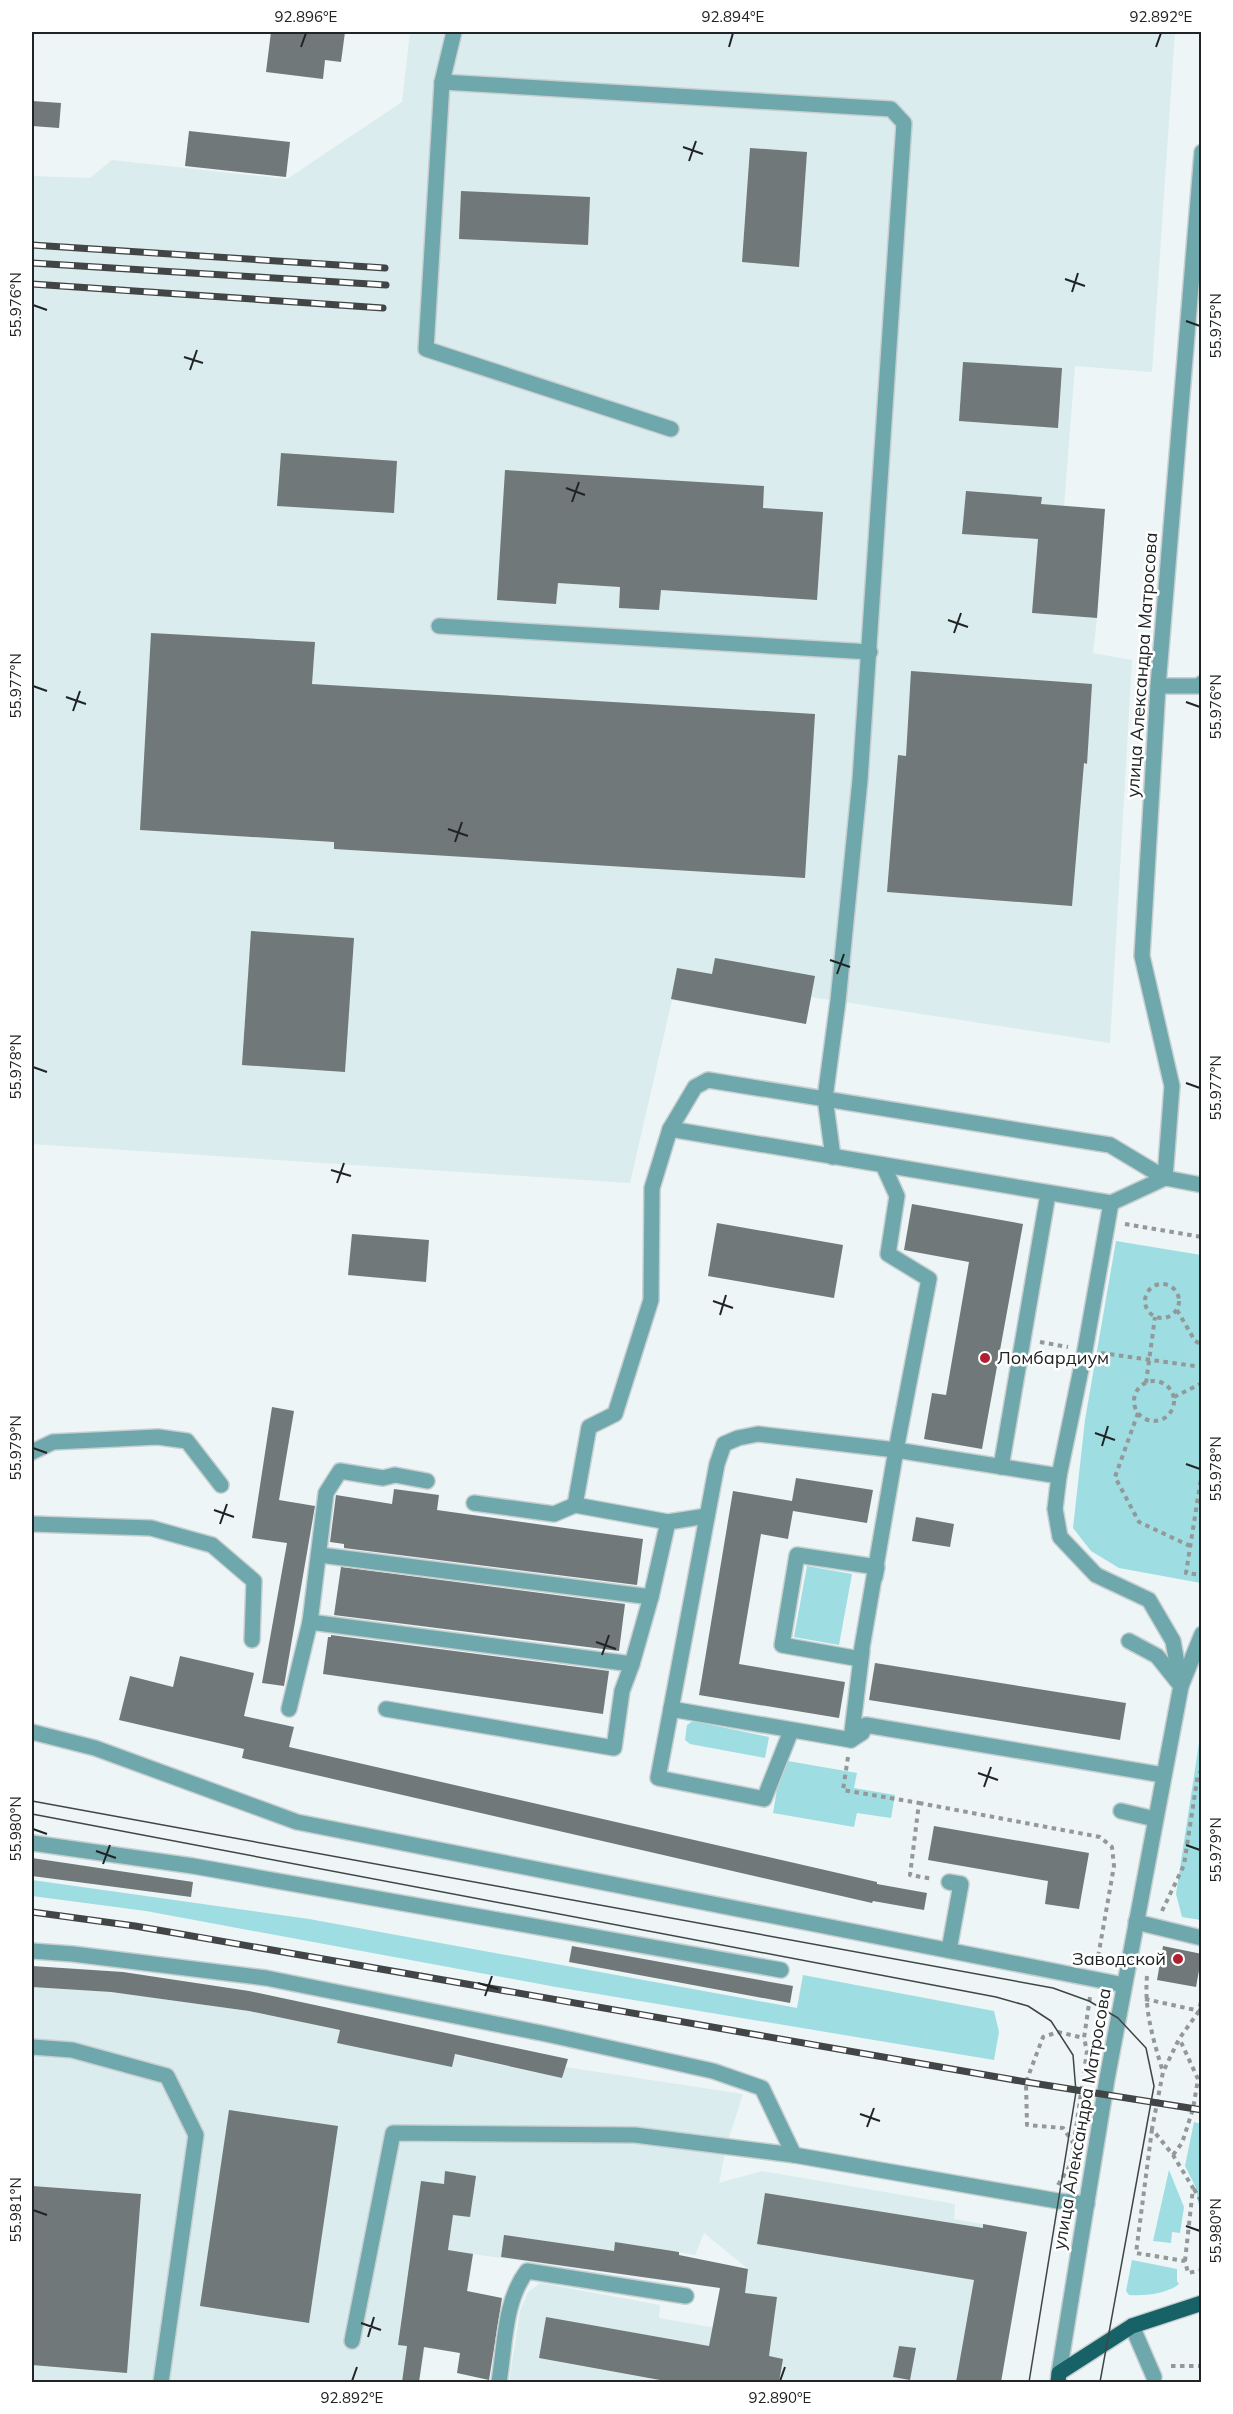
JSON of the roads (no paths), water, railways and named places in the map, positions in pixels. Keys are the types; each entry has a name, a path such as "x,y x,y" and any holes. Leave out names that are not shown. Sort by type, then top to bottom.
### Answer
{"main road":[{"path":"1059,2378 1132,2326 1202,2303"}],"street":[{"path":"454,32 442,82 426,349 671,429"},
{"path":"442,82 891,109 904,123 870,652 839,989 825,1098 833,1157"},
{"name":"улица Александра Матросова","path":"1166,1178 1172,1086 1142,957 1158,686 1202,152"},
{"path":"440,626 870,652"},
{"path":"1158,686 1199,687 1202,683"},
{"path":"575,1505 589,1427 615,1414 651,1300 652,1188 670,1129 695,1087 708,1080 1110,1145 1166,1178 1202,1185"},
{"path":"670,1129 1111,1203 1166,1178"},
{"path":"851,1740 860,1659 896,1450 929,1279 888,1254 897,1196 883,1165"},
{"path":"1001,1467 1048,1194"},
{"name":"улица Александра Матросова","path":"1111,1203 1085,1350 1059,1476 1055,1509 1059,1537 1096,1575 1149,1600 1173,1641 1181,1686"},
{"path":"791,1731 764,1799 658,1778 717,1464 724,1444 738,1438 758,1434 896,1450 1059,1476"},
{"path":"32,1452 53,1442 158,1437 188,1441 221,1485"},
{"path":"289,1709 310,1622 326,1493 340,1471 383,1478 395,1475 427,1481"},
{"path":"474,1503 554,1514 575,1505 668,1522 707,1516"},
{"path":"386,1709 614,1748 622,1691 651,1597 668,1522"},
{"path":"32,1524 151,1528 212,1545 254,1581 252,1640"},
{"path":"320,1555 651,1597"},
{"path":"860,1659 782,1645 797,1555 877,1567"},
{"path":"310,1622 632,1664"},
{"name":"улица Александра Матросова","path":"1059,2378 1124,1985 1163,1775 1181,1686 1202,1634"},
{"path":"1129,1641 1157,1656 1181,1686"},
{"path":"671,1709 851,1740 862,1733 866,1725 923,1738 1163,1775"},
{"path":"32,1732 95,1748 297,1822 1124,1985"},
{"path":"1121,1810 1155,1819"},
{"path":"32,1843 193,1866 781,1970"},
{"path":"949,1882 961,1884 949,1950"},
{"path":"1136,1922 1202,1938"},
{"path":"32,1951 266,1978 546,2034 712,2071 762,2088 794,2154"},
{"path":"32,2047 72,2050 167,2076 196,2135 160,2382"},
{"path":"352,2342 393,2133 634,2135 794,2154 1087,2204"},
{"path":"499,2382 511,2306 518,2283 527,2271 686,2296"},
{"path":"1132,2326 1154,2377"}],"tram line":[{"path":"32,1801 1053,1988 1089,2001 1118,2018 1146,2048 1154,2086 1100,2382"},
{"path":"32,1814 996,1997 1028,2006 1051,2021 1073,2055 1076,2092 1029,2382"}],"railway":[{"path":"32,245 385,268"},
{"path":"32,263 386,285"},
{"path":"32,284 383,308"},
{"path":"32,1912 135,1926 1026,2082 1202,2110"}],"place":[{"name":"Ломбардиум","path":"985,1358"},
{"name":"Заводской","path":"1178,1959"}]}
